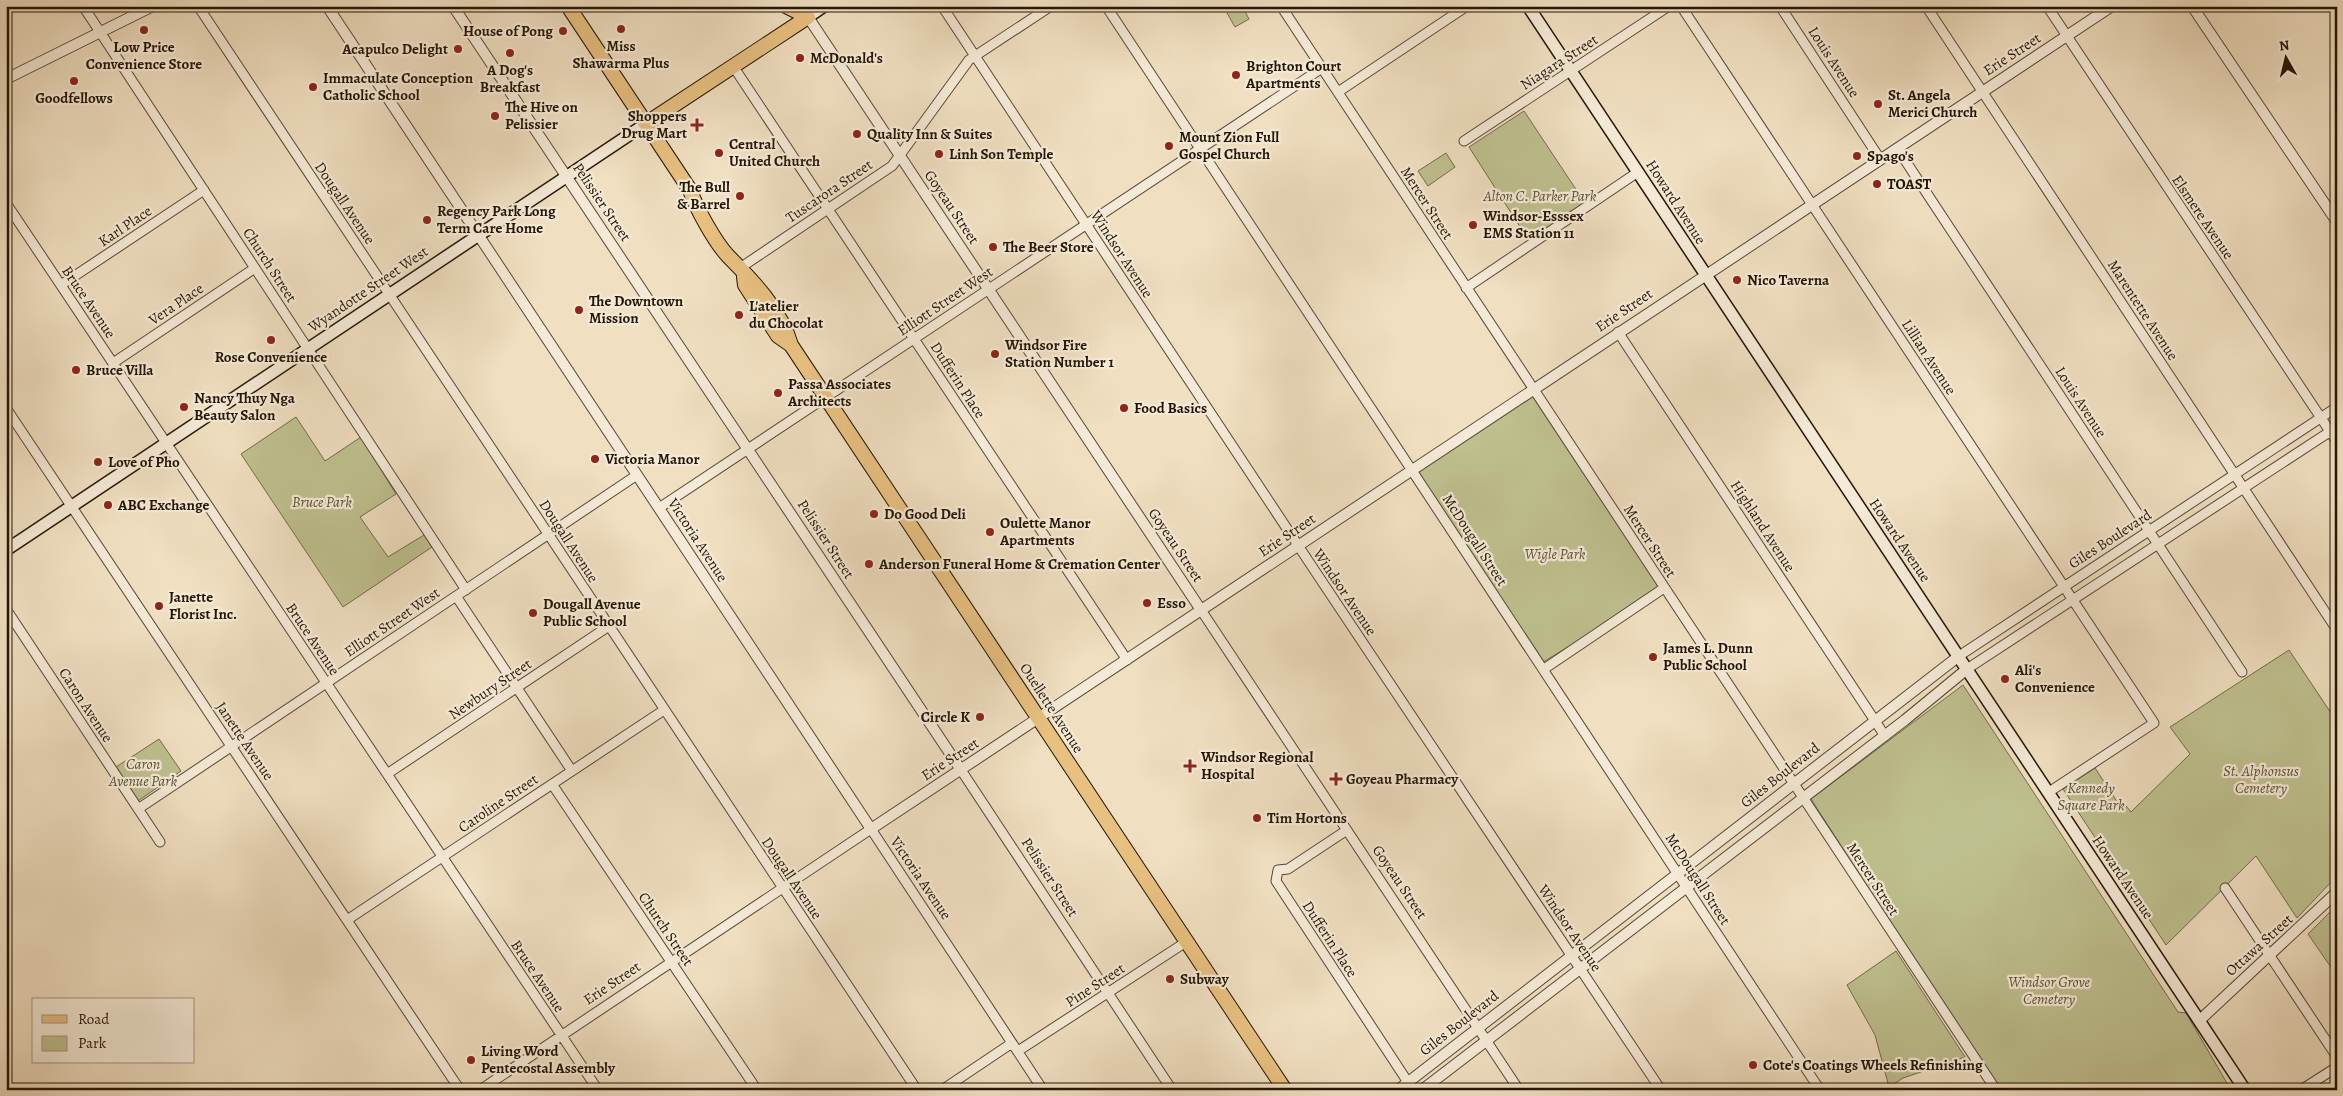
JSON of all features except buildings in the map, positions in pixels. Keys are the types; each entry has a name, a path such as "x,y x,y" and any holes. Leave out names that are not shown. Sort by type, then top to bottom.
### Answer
{"main road":[{"name":"Ouellette Avenue","path":"568,6 690,190 703,201 734,251 740,268 753,280 786,330 791,345 1285,1090"},
{"path":"786,6 806,12"},
{"name":"Wyandotte Street West","path":"6,550 733,66 806,12 824,6"},
{"name":"Howard Avenue","path":"1528,6 2246,1090"}],"street":[{"name":"Church Street","path":"83,6 466,590"},
{"path":"6,79 153,6"},
{"name":"Dougall Avenue","path":"198,6 781,888 917,1090"},
{"name":"Victoria Avenue","path":"327,6 1043,1090"},
{"name":"Pelissier Street","path":"453,6 748,448 1172,1090"},
{"name":"Windsor Avenue","path":"942,6 1661,1090"},
{"name":"Tuscarora Street","path":"740,268 892,166 969,60 1051,6"},
{"name":"McDougall Street","path":"1106,6 1820,1090"},
{"name":"Mercer Street","path":"1281,6 1996,1090"},
{"path":"1338,92 1467,6"},
{"name":"Niagara Street","path":"1464,141 1669,6"},
{"name":"Lillian Avenue","path":"1681,6 2154,723 2048,792"},
{"name":"Louis Avenue","path":"1780,6 1880,159"},
{"name":"Marentette Avenue","path":"1926,6 2337,630"},
{"name":"Elsmere Avenue","path":"2047,6 2321,418 2333,429 2337,442"},
{"name":"Erie Street","path":"480,1090 1618,332 2112,6"},
{"path":"2192,7 2337,222"},
{"name":"Goyeau Street","path":"806,12 899,156 1519,1090"},
{"name":"Dufferin Place","path":"733,66 1126,660"},
{"name":"Elliott Street West","path":"659,508 1322,68"},
{"name":"Louis Avenue","path":"1897,148 2242,672"},
{"path":"1466,288 1638,172"},
{"name":"Karl Place","path":"61,285 204,190"},
{"name":"Bruce Avenue","path":"6,203 598,1090"},
{"name":"Vera Place","path":"113,362 255,268"},
{"name":"Highland Avenue","path":"1618,332 1885,736"},
{"name":"Giles Boulevard","path":"1398,1090 1411,1086 1478,1028 1959,656 2337,407"},
{"name":"Janette Avenue","path":"6,408 460,1090"},
{"name":"Giles Boulevard","path":"1422,1090 1885,736 1967,669 2333,429"},
{"path":"2277,447 2285,461"},
{"name":"Elliott Street West","path":"138,809 637,475"},
{"path":"2193,502 2200,516"},
{"path":"1544,669 1664,588"},
{"path":"456,596 572,771"},
{"name":"Caron Avenue","path":"6,609 160,842"},
{"name":"Newbury Street","path":"387,774 609,626"},
{"name":"Caroline Street","path":"347,920 664,710"},
{"name":"Church Street","path":"552,784 757,1090"},
{"name":"Dufferin Place","path":"1347,830 1288,869 1278,870 1276,881 1411,1086"},
{"path":"2226,888 2337,1057"},
{"name":"Ottawa Street","path":"2200,1020 2337,892"},
{"name":"Pine Street","path":"1018,1052 1186,942"},
{"path":"942,1090 1012,1043"},
{"path":"2301,1090 2337,1067"}],"green space":[{"path":"1238,6 1242,6 1249,19 1235,27 1227,13"},
{"name":"Alton C. Parker Park","path":"1524,111 1587,206 1531,244 1469,147"},
{"path":"1446,153 1455,167 1428,186 1418,171"},
{"name":"Wigle Park","path":"1533,389 1664,588 1540,664 1412,469"},
{"name":"Bruce Park","path":"296,417 325,461 361,437 396,494 360,517 388,557 424,535 432,547 343,607 241,454"},
{"name":"St. Alphonsus Cemetery","path":"2289,650 2337,722 2337,876 2297,918 2256,856 2166,945 2063,789 2095,768 2118,803 2122,801 2131,812 2190,754 2170,727"},
{"name":"Windsor Grove Cemetery","path":"1963,685 2178,1012 2186,1013 2231,1090 1998,1090 1811,799"},
{"name":"Caron Avenue Park","path":"159,739 181,771 138,801 116,767"},
{"path":"2337,905 2337,976 2308,934"},
{"path":"1896,951 1965,1057 1903,1078 1889,1087 1875,1035 1847,985"}],"place":[{"name":"Miss Shawarma Plus","path":"621,29"},
{"name":"Low Price Convenience Store","path":"144,30"},
{"name":"House of Pong","path":"563,31"},
{"name":"Acapulco Delight","path":"458,49"},
{"name":"A Dog's Breakfast","path":"510,53"},
{"name":"McDonald's","path":"800,58"},
{"name":"Brighton Court Apartments","path":"1236,75"},
{"name":"Goodfellows","path":"74,81"},
{"name":"Immaculate Conception Catholic School","path":"313,87"},
{"name":"St. Angela Merici Church","path":"1878,104"},
{"name":"The Hive on Pelissier","path":"495,116"},
{"name":"Shoppers Drug Mart","path":"697,125"},
{"name":"Quality Inn & Suites","path":"857,134"},
{"name":"Mount Zion Full Gospel Church","path":"1169,146"},
{"name":"Central United Church","path":"719,153"},
{"name":"Linh Son Temple","path":"939,154"},
{"name":"Spago's","path":"1857,156"},
{"name":"TOAST","path":"1877,184"},
{"name":"The Bull & Barrel","path":"740,196"},
{"name":"Regency Park Long Term Care Home","path":"427,220"},
{"name":"Windsor-Esssex EMS Station 11","path":"1473,225"},
{"name":"The Beer Store","path":"993,247"},
{"name":"Nico Taverna","path":"1737,280"},
{"name":"The Downtown Mission","path":"579,310"},
{"name":"L'atelier du Chocolat","path":"739,315"},
{"name":"Rose Convenience","path":"271,340"},
{"name":"Windsor Fire Station Number 1","path":"995,354"},
{"name":"Bruce Villa","path":"76,370"},
{"name":"Passa Associates Architects","path":"778,393"},
{"name":"Nancy Thuy Nga Beauty Salon","path":"184,407"},
{"name":"Food Basics","path":"1124,408"},
{"name":"Victoria Manor","path":"595,459"},
{"name":"Love of Pho","path":"98,462"},
{"name":"ABC Exchange","path":"108,505"},
{"name":"Do Good Deli","path":"874,514"},
{"name":"Oulette Manor Apartments","path":"990,532"},
{"name":"Anderson Funeral Home & Cremation Center","path":"869,564"},
{"name":"Esso","path":"1147,603"},
{"name":"Janette Florist Inc.","path":"159,606"},
{"name":"Dougall Avenue Public School","path":"533,613"},
{"name":"James L. Dunn Public School","path":"1653,657"},
{"name":"Ali's Convenience","path":"2005,679"},
{"name":"Circle K","path":"980,717"},
{"name":"Windsor Regional Hospital","path":"1190,766"},
{"name":"Goyeau Pharmacy","path":"1336,779"},
{"name":"Tim Hortons","path":"1257,818"},
{"name":"Subway","path":"1170,979"},
{"name":"Living Word Pentecostal Assembly","path":"471,1060"},
{"name":"Cote's Coatings Wheels Refinishing","path":"1753,1065"}],"park label":[{"name":"Kennedy Square Park","path":"2091,796"}]}
